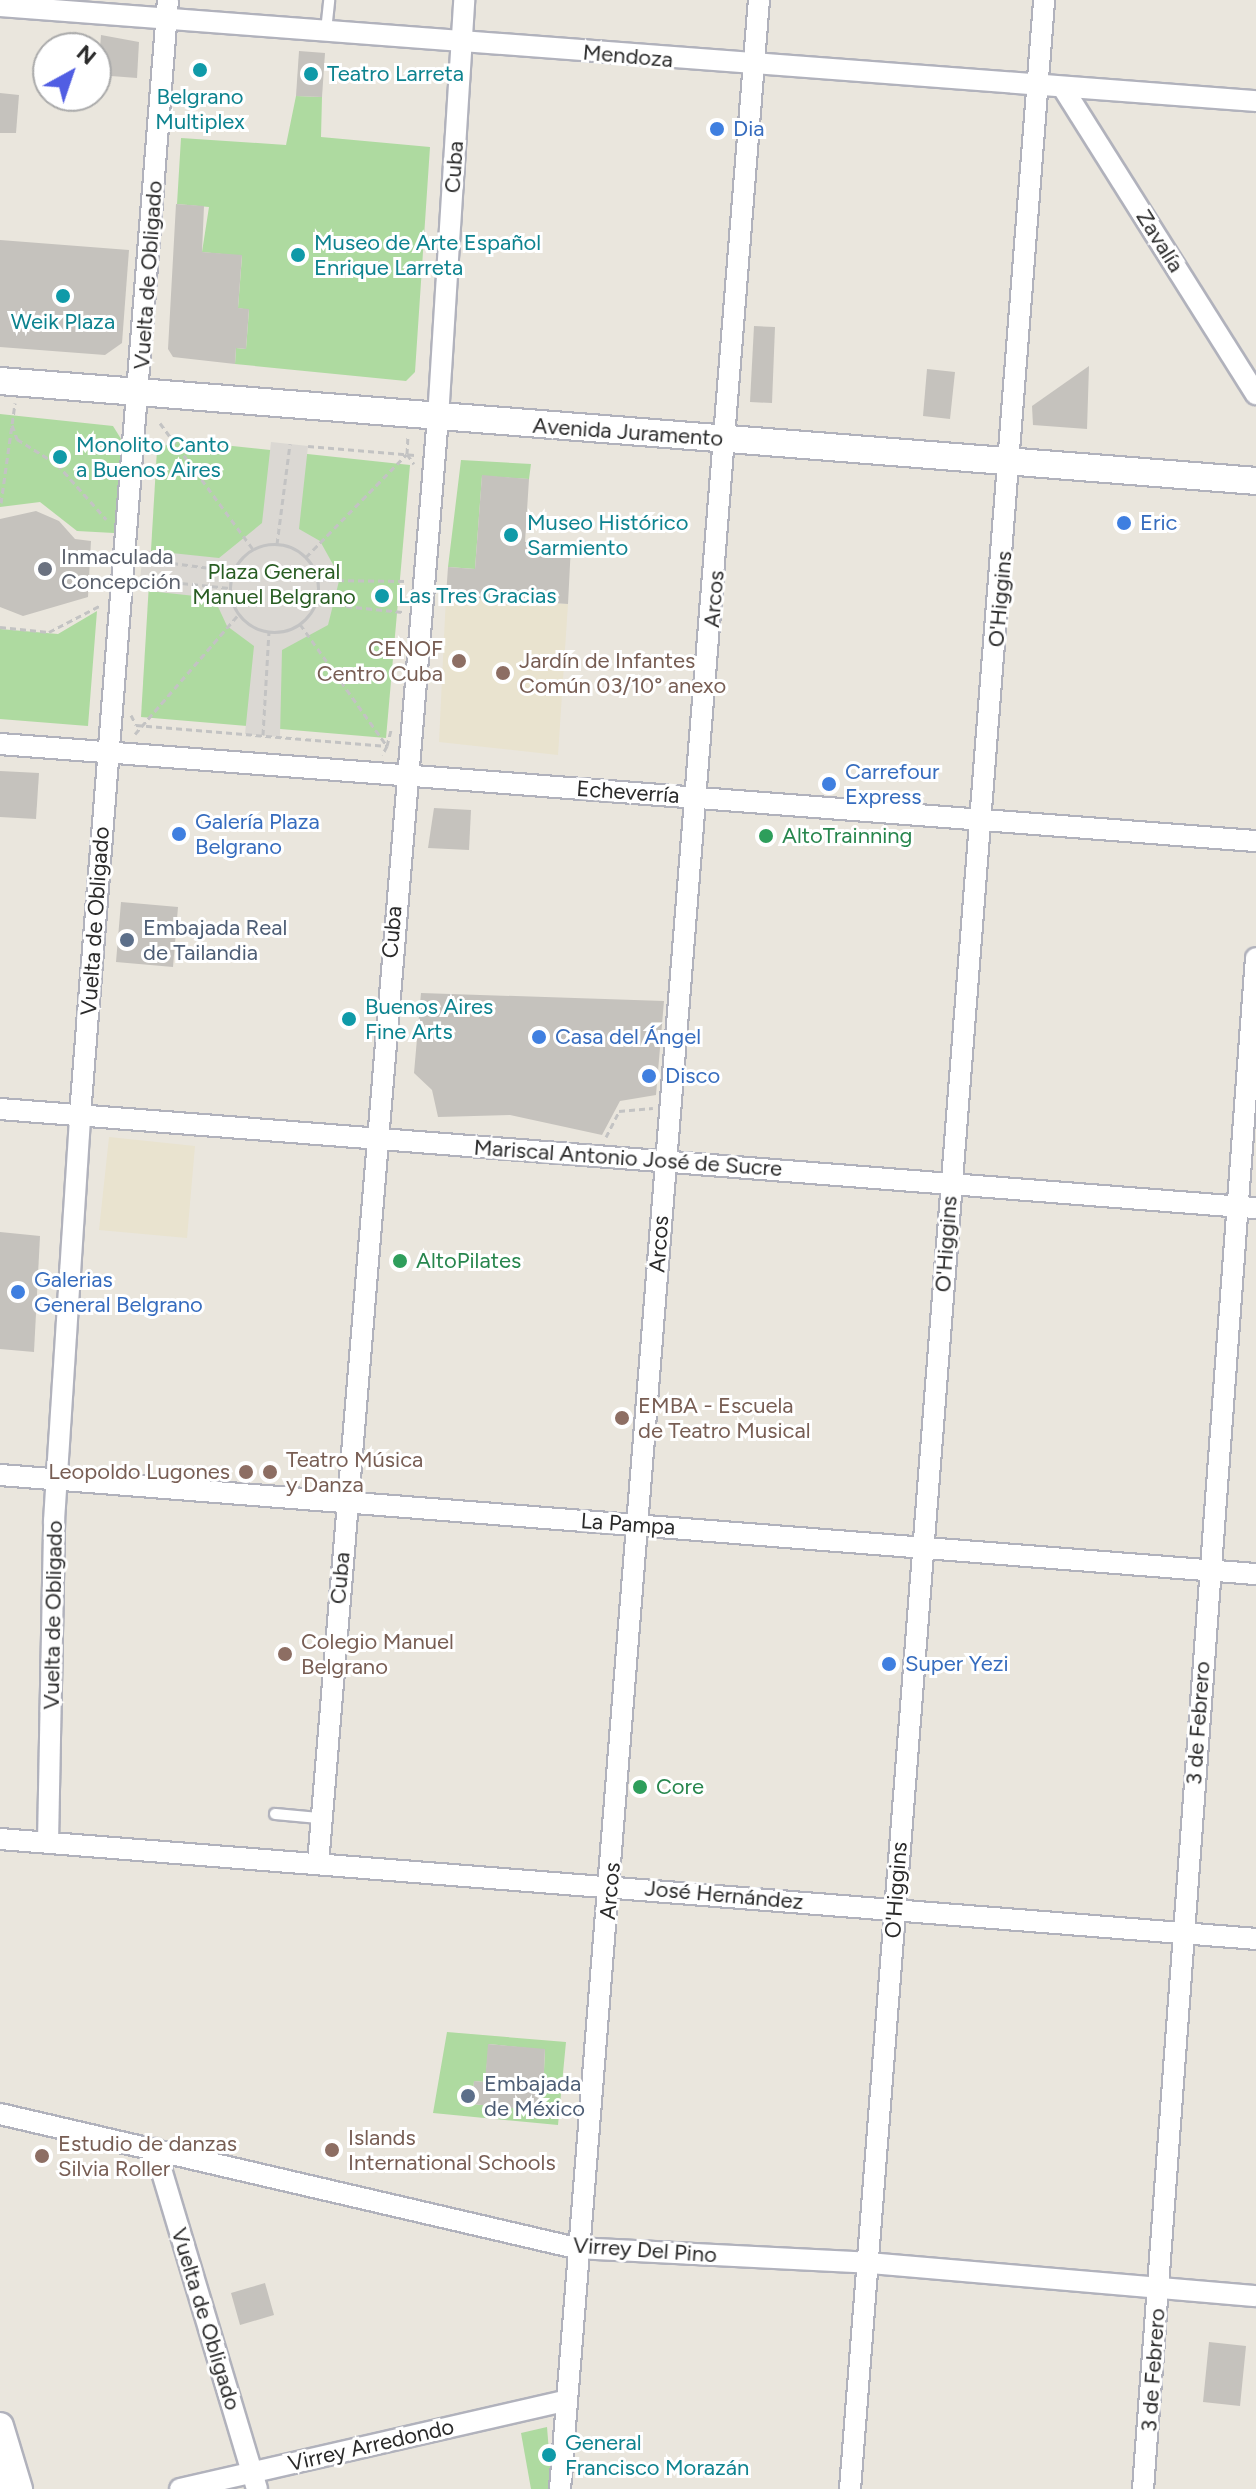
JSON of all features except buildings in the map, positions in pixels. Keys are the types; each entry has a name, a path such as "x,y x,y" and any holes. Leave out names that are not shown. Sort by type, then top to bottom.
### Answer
{"main road":[{"name":"Avenida Juramento","path":"9,382 1256,481"},
{"path":"0,2426 19,2489"}],"street":[{"name":"Cuba","path":"318,1864 319,1818 404,775 438,418 464,0"},
{"name":"Arcos","path":"560,2489 563,2401 611,1886 669,1109 729,440 759,0"},
{"name":"O'Higgins","path":"850,2489 951,1181 1011,462 1044,0"},
{"name":"Mendoza","path":"0,6 168,8 326,31 755,66 1256,101"},
{"name":"Vuelta de Obligado","path":"48,1843 56,1479 107,753 140,394 168,8"},
{"name":"Zavalía","path":"1063,88 1256,394"},
{"name":"Echeverría","path":"0,744 1256,841"},
{"name":"3 de Febrero","path":"1143,2489 1185,1933 1208,1570 1246,1207 1256,958"},
{"name":"Mariscal Antonio José de Sucre","path":"0,1109 665,1162 951,1181 1246,1207"},
{"name":"La Pampa","path":"0,1475 1256,1574"},
{"name":"José Hernández","path":"0,1839 1256,1939"},
{"name":"Virrey Del Pino","path":"0,2114 576,2248 869,2263 1256,2296"},
{"name":"Vuelta de Obligado","path":"155,2149 254,2480"},
{"name":"Virrey Arredondo","path":"180,2489 254,2480 563,2401"}],"lane":[{"path":"326,31 329,0"},
{"path":"275,1814 319,1818"},
{"path":"0,2473 5,2489"}],"path":[{"path":"1,503 12,425 9,382"},
{"path":"409,415 407,454 415,480"},
{"path":"160,423 253,549"},
{"path":"12,425 17,439 57,464 109,521"},
{"path":"277,544 290,444"},
{"path":"308,446 407,454"},
{"path":"306,557 407,454"},
{"path":"277,544 306,557 318,580 316,603 300,624 269,632 239,614 230,588 234,571 253,549 277,544"},
{"path":"142,559 234,571"},
{"path":"402,628 408,567"},
{"path":"140,579 230,588"},
{"path":"318,580 407,581"},
{"path":"316,603 403,612"},
{"path":"0,627 49,632 102,604"},
{"path":"136,725 239,614"},
{"path":"300,624 387,746"},
{"path":"263,735 269,632"},
{"path":"132,698 136,725 132,754"},
{"path":"381,755 387,746 392,723"},
{"path":"136,725 387,746"},
{"path":"614,1107 619,1111 669,1109"},
{"path":"605,1157 607,1130 619,1111"}],"shaded area":[{"path":"271,442 308,446 299,529 320,541 340,577 328,625 282,650 280,737 245,734 254,646 227,626 214,598 139,590 143,550 219,558 262,523"},
{"name":"Jardín de Infantes Común 03/10° anexo","path":"446,596 568,604 558,755 439,742"},
{"path":"109,1137 195,1146 187,1238 99,1230"}],"green space":[{"path":"296,96 322,97 321,137 430,147 415,372 406,381 235,364 236,348 246,349 249,310 238,308 242,256 202,252 209,207 177,204 181,138 286,145"},
{"path":"0,414 113,426 123,442 114,533 77,531 40,502 0,507"},
{"name":"Plaza General Manuel Belgrano","path":"176,440 410,465 386,738 141,717 157,450"},
{"path":"461,460 531,464 529,479 482,476 475,569 448,567"},
{"path":"97,611 88,726 0,719 0,629 58,634"},
{"path":"447,2032 566,2042 558,2125 433,2113","holes":["489,2044 545,2050 542,2111 472,2104 474,2081 485,2082"]},
{"path":"547,2427 552,2489 531,2489 521,2433"}],"place":[{"name":"Belgrano Multiplex","path":"200,70"},
{"name":"Teatro Larreta","path":"311,74"},
{"name":"Dia","path":"717,129"},
{"name":"Museo de Arte Español Enrique Larreta","path":"298,255"},
{"name":"Weik Plaza","path":"63,296"},
{"name":"Monolito Canto a Buenos Aires","path":"60,457"},
{"name":"Eric","path":"1124,523"},
{"name":"Museo Histórico Sarmiento","path":"511,535"},
{"name":"Inmaculada Concepción","path":"45,569"},
{"name":"Las Tres Gracias","path":"382,596"},
{"name":"CENOF Centro Cuba","path":"459,661"},
{"name":"Jardín de Infantes Común 03/10° anexo","path":"503,673"},
{"name":"Carrefour Express","path":"829,784"},
{"name":"Galería Plaza Belgrano","path":"179,834"},
{"name":"AltoTrainning","path":"766,836"},
{"name":"Embajada Real de Tailandia","path":"127,940"},
{"name":"Buenos Aires Fine Arts","path":"349,1019"},
{"name":"Casa del Ángel","path":"539,1037"},
{"name":"Disco","path":"649,1076"},
{"name":"AltoPilates","path":"400,1261"},
{"name":"Galerias General Belgrano","path":"18,1292"},
{"name":"EMBA - Escuela de Teatro Musical","path":"622,1418"},
{"name":"Leopoldo Lugones","path":"246,1472"},
{"name":"Teatro Música y Danza","path":"270,1472"},
{"name":"Colegio Manuel Belgrano","path":"285,1654"},
{"name":"Super Yezi","path":"889,1664"},
{"name":"Core","path":"640,1787"},
{"name":"Embajada de México","path":"468,2096"},
{"name":"Islands International Schools","path":"332,2150"},
{"name":"Estudio de danzas Silvia Roller","path":"42,2156"},
{"name":"General Francisco Morazán","path":"549,2455"}]}
